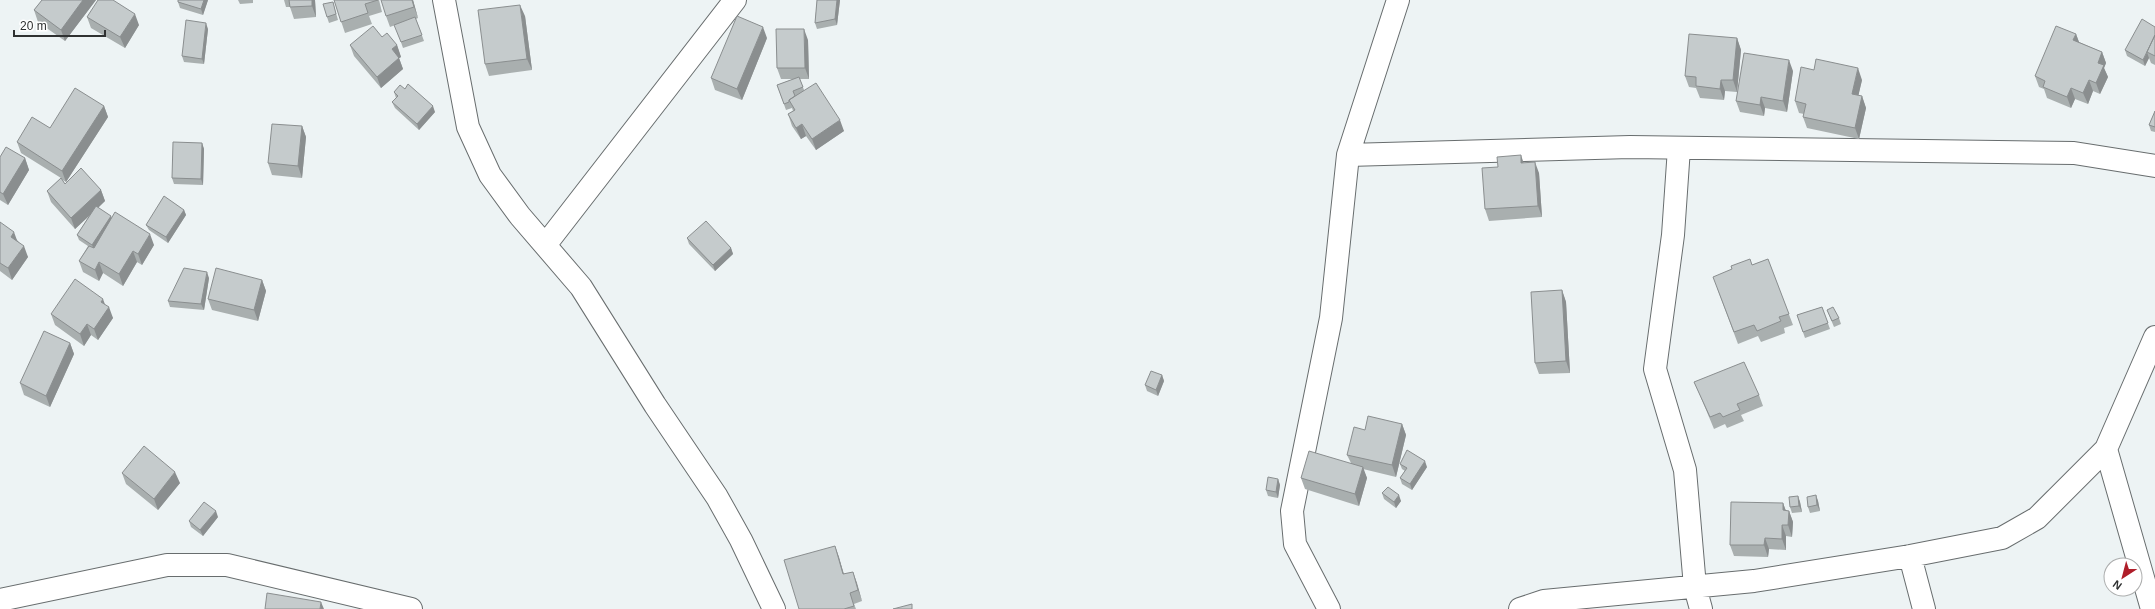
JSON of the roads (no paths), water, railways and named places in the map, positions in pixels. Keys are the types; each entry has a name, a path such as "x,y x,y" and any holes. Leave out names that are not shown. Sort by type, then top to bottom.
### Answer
{"street":[{"path":"444,0 468,127 490,175 520,216 546,244 581,287 655,405 717,497 741,540 774,609"},
{"path":"546,244 735,0"},
{"path":"1329,609 1296,544 1292,511 1331,318 1348,155 1398,0"},
{"path":"1348,155 1679,148 2074,153 2155,166"},
{"path":"1679,148 1673,235 1655,369 1686,470 1695,587 1701,609"},
{"path":"1520,609 1544,601 1754,581 1910,556 2002,538 2037,518 2106,449 2155,337"},
{"path":"2106,449 2152,609"},
{"path":"1910,556 1924,609"},
{"path":"0,600 167,565 227,565 411,609"}]}
